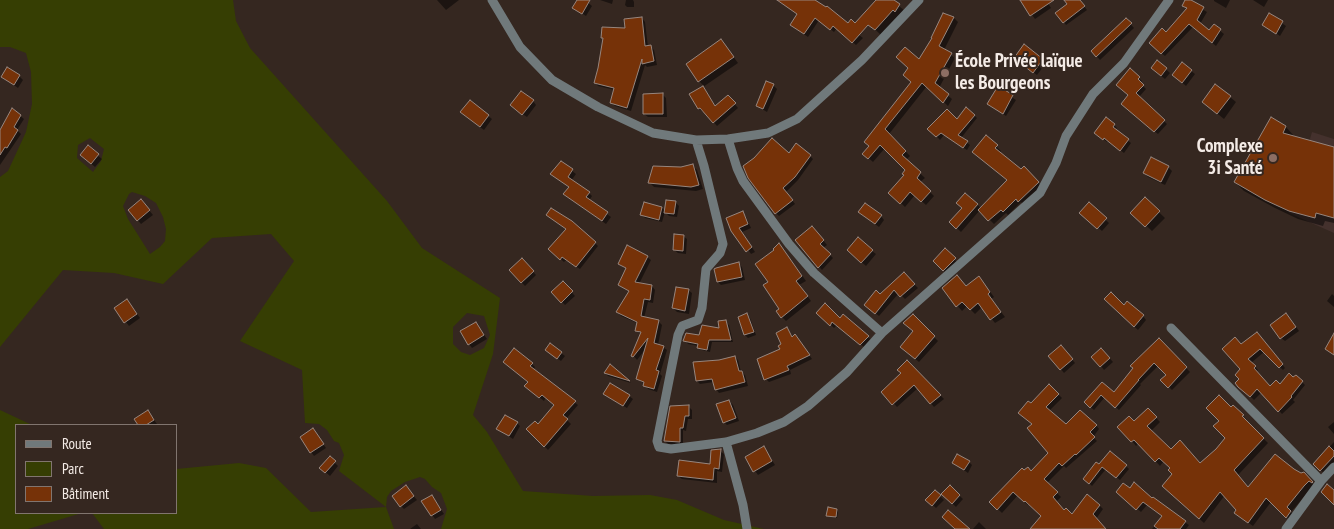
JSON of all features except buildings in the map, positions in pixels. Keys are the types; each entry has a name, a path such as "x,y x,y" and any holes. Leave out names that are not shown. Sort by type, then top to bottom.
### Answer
{"street":[{"path":"492,0 520,47 552,80 622,119 653,133 696,140 728,139 768,133 797,119 862,60 919,0"},
{"path":"696,140 723,244 720,253 706,270 702,308 698,320 682,326 678,335 657,442 659,447 671,449 726,442 757,433 784,422 796,415 847,372 882,333 1040,193 1056,163 1066,136 1093,94 1124,63 1170,0"},
{"path":"728,139 743,182 789,244 814,273 882,333"},
{"path":"1171,328 1321,481"},
{"path":"726,442 743,505 747,529"},
{"path":"1286,529 1321,481 1334,468"}],"shaded area":[{"path":"1312,132 1334,139 1334,233 1289,213"}],"green space":[{"path":"0,0 233,0 236,21 250,48 387,201 422,248 500,298 493,354 473,415 487,432 523,491 593,496 650,495 677,500 724,520 764,529 441,529 447,509 441,493 420,477 405,482 391,491 387,497 386,507 339,471 344,455 339,443 334,441 327,430 319,424 305,423 302,370 240,341 294,261 271,234 212,238 163,284 114,273 63,270 0,347 0,177 8,171 26,132 32,104 31,72 26,53 10,47 0,47","holes":["90,138 104,149 101,161 93,172 77,158 78,145","132,192 145,196 156,203 163,217 166,229 165,241 150,254 128,219 123,206","467,313 484,316 490,335 484,348 470,355 461,352 453,344 453,327"]},
{"path":"0,410 30,424 15,424 15,514 79,514 28,529 0,529"},
{"path":"239,463 266,468 311,512 386,507 394,529 104,529 93,514 178,514 178,469"}],"place":[{"name":"École Privée laïque les Bourgeons","path":"945,73"},
{"name":"Complexe 3i Santé","path":"1273,158"}]}
